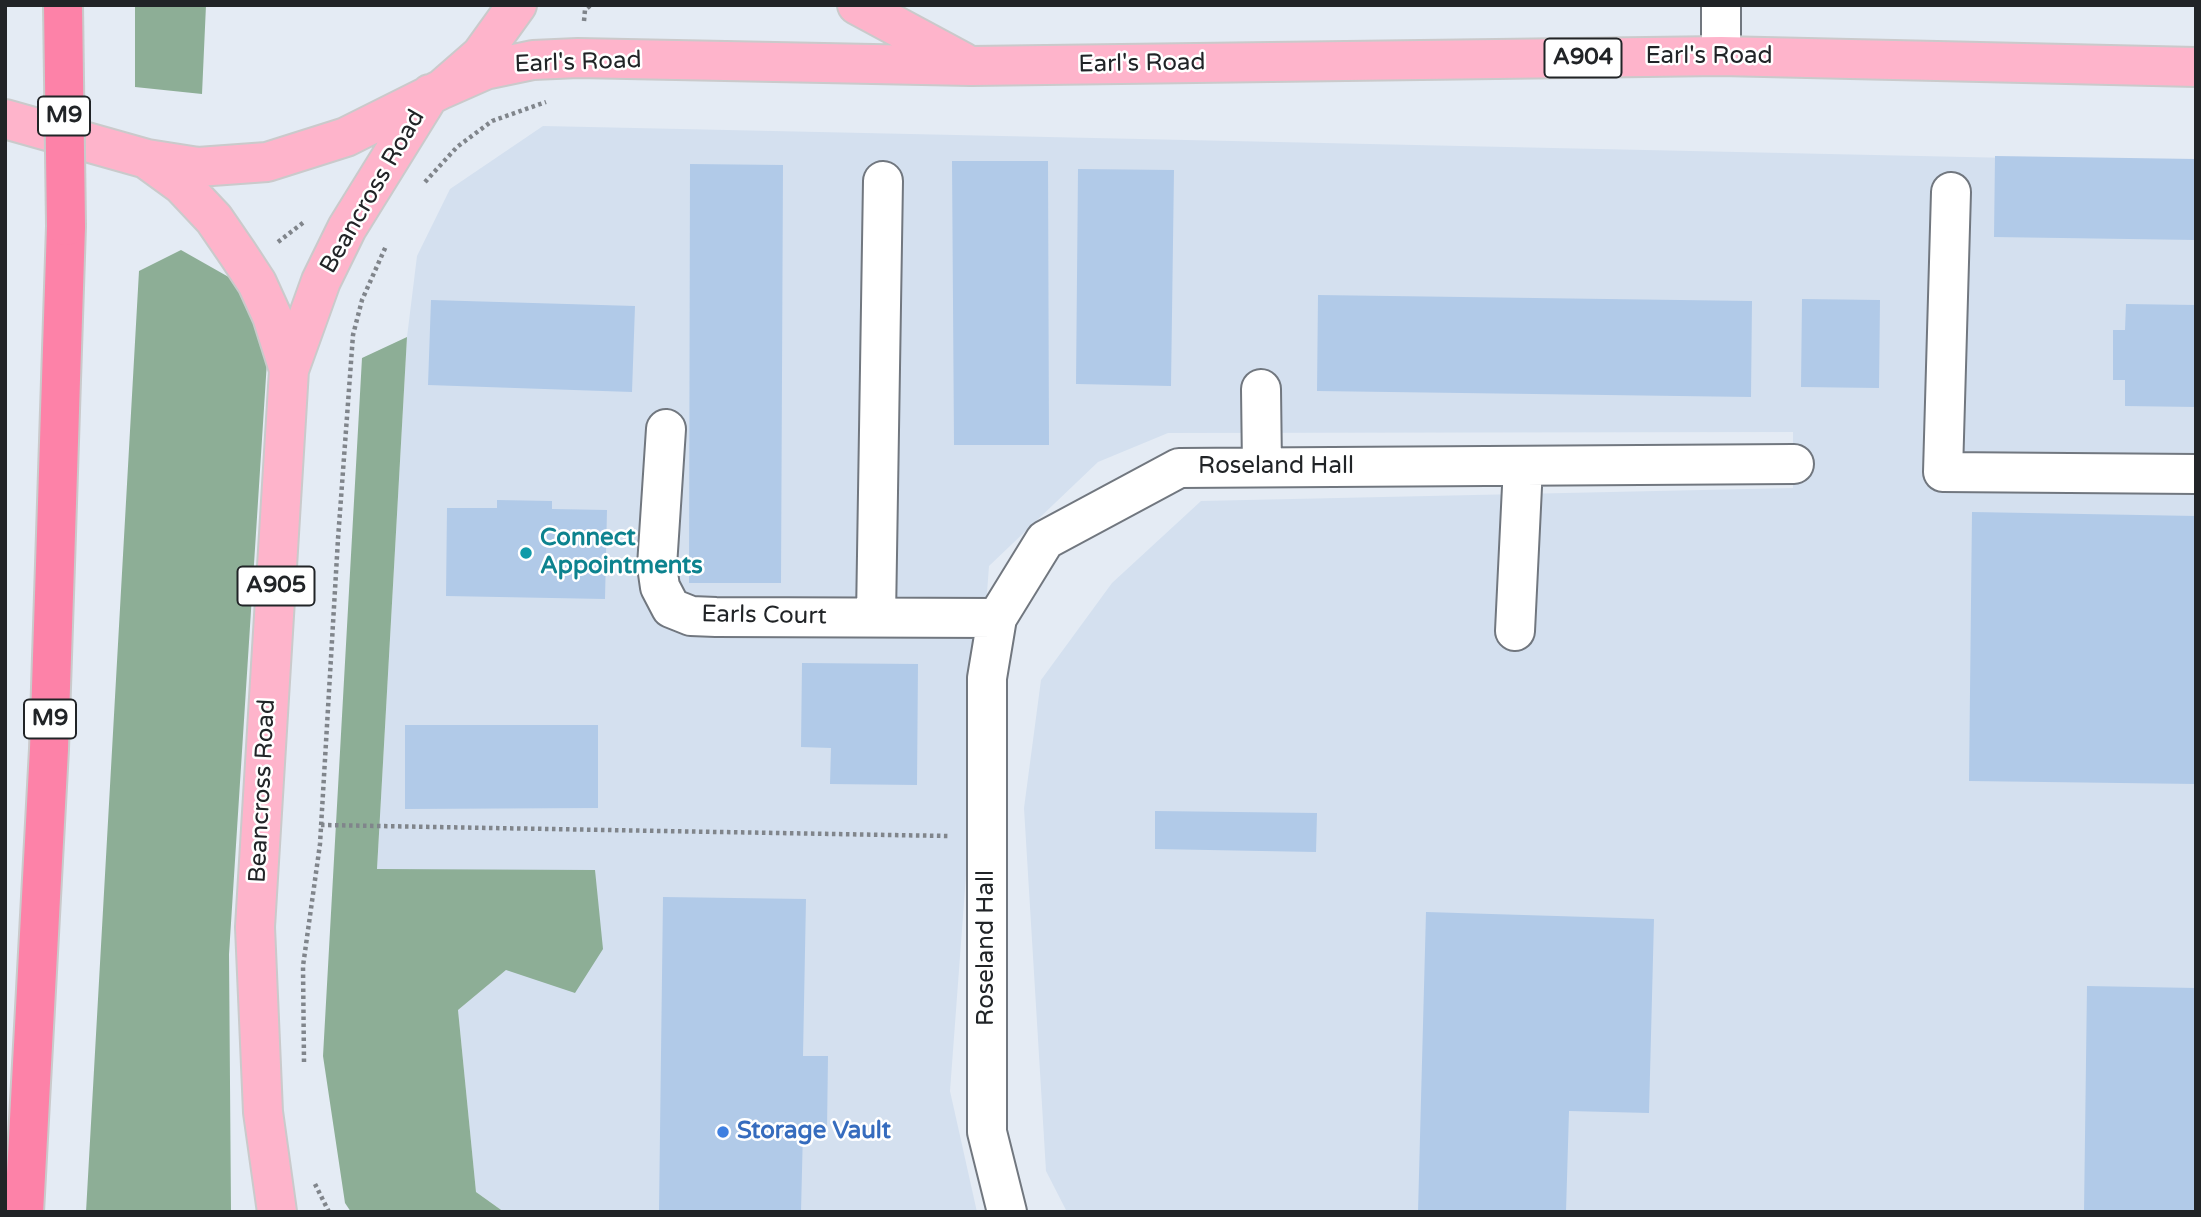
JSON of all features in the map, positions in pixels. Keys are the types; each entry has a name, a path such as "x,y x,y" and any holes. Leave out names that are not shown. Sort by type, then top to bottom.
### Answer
{"highway":[{"name":"M9","path":"24,1212 48,749 66,226 63,5"}],"main road":[{"path":"5,119 147,159 198,167 267,162 346,136 436,91 481,55 517,5"},
{"name":"Earl's Road","path":"857,5 971,66"},
{"name":"Earl's Road","path":"436,91 485,70 533,60 578,58 971,66 1721,56 2196,67"},
{"name":"Beancross Road","path":"276,1212 262,1112 255,927 289,370 321,281 346,228 436,91"},
{"name":"Beancross Road","path":"147,159 182,186 214,219 238,254 257,283 272,316 289,370"}],"street":[{"path":"1721,5 1721,56"},
{"path":"876,617 883,181"},
{"path":"1951,192 1943,472 2196,474"},
{"path":"1261,389 1262,467"},
{"name":"Earls Court","path":"666,429 657,566 660,587 671,608 691,616 716,617 997,618"},
{"name":"Roseland Hall","path":"1007,1212 987,1132 987,678 997,618 1045,540 1179,468 1794,464"},
{"path":"1515,631 1522,466"}],"path":[{"path":"423,185 457,147 492,121 569,94 578,58 585,10 592,5"},
{"path":"304,1072 303,966 321,825 353,335 362,300 389,238"},
{"path":"321,825 987,837"},
{"path":"313,1180 329,1212"}],"shaded area":[{"path":"543,126 2196,162 2196,1212 1067,1212 1046,1171 1024,808 1041,680 1112,583 1201,501 1793,488 1793,432 1168,433 1098,462 989,566 950,1091 977,1212 504,1212 476,1192 458,1010 506,970 377,869 407,337 417,256 450,189"}],"green space":[{"path":"135,5 206,5 202,94 135,87"},
{"path":"181,250 241,284 267,361 229,954 231,1212 86,1212 139,271"},
{"path":"407,337 377,869 595,870 603,949 575,993 506,970 458,1010 476,1192 504,1212 351,1212 345,1203 323,1056 362,358"}],"building":[{"path":"1995,156 2196,159 2196,240 1994,237"},
{"path":"952,161 1048,161 1049,445 954,445"},
{"path":"690,164 783,165 781,583 689,583"},
{"path":"1078,169 1174,170 1171,386 1076,384"},
{"path":"1318,295 1752,301 1751,397 1317,391"},
{"path":"1802,299 1880,300 1879,388 1801,387"},
{"path":"431,300 635,306 632,392 428,385"},
{"path":"2126,304 2196,305 2196,407 2125,406 2125,380 2113,380 2113,330 2125,330"},
{"name":"Connect Appointments","path":"497,500 552,501 552,509 607,510 605,599 446,596 447,508 497,508"},
{"path":"1972,512 2196,516 2196,784 1969,781"},
{"path":"802,663 918,664 917,785 830,784 831,748 801,747"},
{"path":"405,725 598,725 598,808 405,809"},
{"path":"1155,811 1317,813 1316,852 1155,849"},
{"path":"663,897 806,899 803,1056 828,1056 827,1131 803,1130 801,1212 659,1212"},
{"path":"1426,912 1654,919 1649,1113 1569,1111 1566,1212 1418,1212"},
{"path":"2087,986 2196,988 2196,1212 2084,1212"}],"place":[{"name":"Connect Appointments","path":"526,553"},
{"name":"Storage Vault","path":"723,1132"}]}
